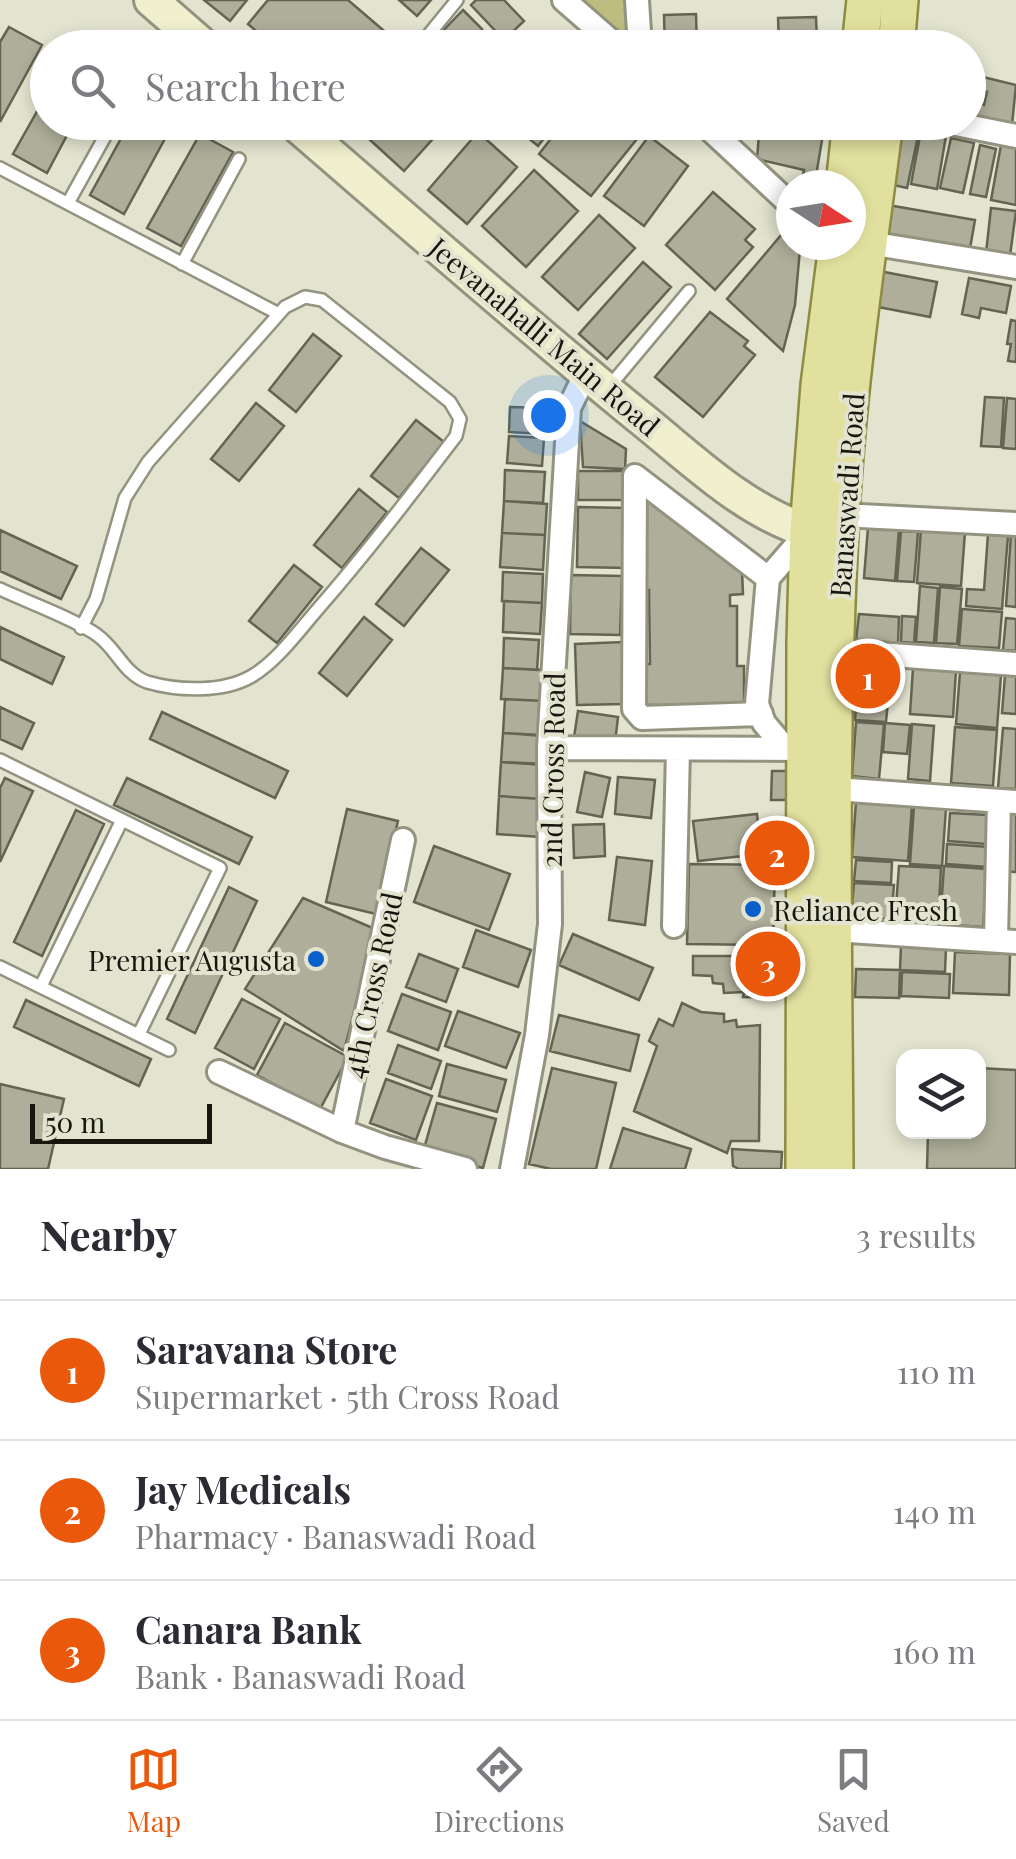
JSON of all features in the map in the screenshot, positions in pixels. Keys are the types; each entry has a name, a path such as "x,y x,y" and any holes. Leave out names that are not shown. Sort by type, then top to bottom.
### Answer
{"main road":[{"path":"862,30 864,0"},
{"path":"898,30 900,0"},
{"path":"846,170 849,140"},
{"name":"Banaswadi Road","path":"866,193 881,140"},
{"name":"Banaswadi Road","path":"804,1169 796,749 819,385 848,260"},
{"name":"Banaswadi Road","path":"835,1169 835,789 841,514 852,387 852,260"}],"street":[{"path":"151,0 185,30"},
{"path":"564,0 598,30"},
{"path":"637,0 639,30"},
{"path":"986,130 1016,136"},
{"name":"Jeevanahalli Main Road","path":"334,140 596,382 746,502 778,521 808,531"},
{"path":"721,140 776,191"},
{"path":"866,245 1016,267"},
{"name":"2nd Cross Road","path":"512,1169 537,1035 550,924 549,748 569,408 596,382"},
{"path":"761,714 642,718 634,709 634,476 768,578"},
{"path":"841,514 1016,524"},
{"path":"796,749 764,723 757,704 768,578 808,531"},
{"path":"838,651 1016,664"},
{"path":"549,748 796,749"},
{"path":"674,926 678,749"},
{"path":"834,930 1006,941 1007,802 835,789"},
{"name":"4th Cross Road","path":"342,1131 403,840"},
{"path":"219,1072 342,1131 386,1147 410,1162 465,1169"},
{"path":"375,1169 386,1147"}],"lane":[{"path":"433,30 458,0"},
{"path":"68,203 103,140"},
{"path":"182,264 239,158"},
{"path":"0,168 279,314"},
{"path":"596,382 689,291"},
{"path":"0,589 82,628 99,636 119,662 142,680 173,688 215,687 252,676 290,642 342,582 456,436 460,419 450,402 322,300 305,297 279,314 148,462 114,530 96,600 82,628"},
{"path":"0,760 220,868 139,1034"},
{"path":"41,986 122,820"},
{"path":"0,967 170,1050"}],"green space":[{"path":"583,0 626,0 628,30 619,30"}],"building":[{"path":"204,0 247,0 230,21"},
{"path":"268,0 348,0 383,30 255,30 248,24"},
{"path":"399,0 431,0 417,16"},
{"path":"476,0 504,0 524,21 515,30 495,30 471,5"},
{"path":"463,10 482,29 481,30 444,30"},
{"path":"696,14 696,30 664,30 664,15"},
{"path":"816,17 817,30 778,30 778,18"},
{"path":"9,27 30,38 30,67 0,122 0,42"},
{"path":"986,78 1016,85 1012,125 986,119"},
{"path":"30,124 30,140 64,140 47,173 13,154"},
{"path":"120,140 164,140 124,214 90,195"},
{"path":"197,140 211,140 233,152 181,246 147,228"},
{"path":"370,140 432,140 404,171"},
{"path":"471,140 487,140 517,167 467,224 428,190"},
{"path":"550,140 636,140 591,196 539,154"},
{"path":"646,140 654,140 688,166 644,226 604,196"},
{"path":"759,140 822,140 817,170 757,159"},
{"path":"898,140 917,140 907,188 889,184"},
{"path":"919,140 945,140 937,189 911,184"},
{"path":"951,140 974,143 963,193 940,188"},
{"path":"980,145 996,149 986,197 970,194"},
{"path":"1001,145 1016,148 1016,205 991,200"},
{"path":"534,170 578,211 526,267 482,226"},
{"path":"713,192 755,229 745,240 753,247 715,290 666,245"},
{"path":"888,205 975,220 969,254 882,239"},
{"path":"991,208 1016,211 1010,256 986,253"},
{"path":"599,215 635,248 578,310 542,277"},
{"path":"776,241 776,260 799,260 795,305 783,351 727,299"},
{"path":"643,262 671,287 607,359 579,334"},
{"path":"879,271 937,282 930,317 873,306"},
{"path":"969,278 1011,286 1006,313 981,308 979,318 962,314"},
{"path":"710,312 748,341 744,346 755,355 703,417 655,377"},
{"path":"1011,320 1016,321 1016,362 1008,361"},
{"path":"313,334 341,356 296,412 269,390"},
{"path":"985,397 1004,398 1001,447 981,446"},
{"path":"1007,398 1016,399 1016,449 1003,448"},
{"path":"256,403 284,426 239,481 211,459"},
{"path":"510,407 544,408 543,434 509,432"},
{"path":"416,420 444,442 399,498 371,476"},
{"path":"580,421 626,449 625,469 583,467"},
{"path":"509,436 544,438 542,466 507,463"},
{"path":"505,470 545,472 543,503 504,501"},
{"path":"578,471 627,471 627,500 578,500"},
{"path":"359,489 387,512 342,568 314,545"},
{"path":"639,495 649,495 742,571 743,594 730,595 730,606 737,606 737,666 744,666 744,710 657,711 657,705 640,705 640,664 650,664 649,590 639,591"},
{"path":"504,501 547,504 545,535 502,533"},
{"path":"578,507 627,508 626,568 577,567"},
{"path":"868,527 899,529 895,581 864,578"},
{"path":"921,529 965,532 961,586 917,583"},
{"path":"0,530 77,566 61,599 0,571"},
{"path":"901,531 918,532 914,582 897,581"},
{"path":"502,533 545,535 543,570 500,567"},
{"path":"988,534 1008,536 1002,609 966,606 967,589 984,590"},
{"path":"1011,535 1016,536 1016,607 1006,606"},
{"path":"421,548 449,570 404,626 376,604"},
{"path":"294,565 322,587 277,643 249,621"},
{"path":"503,572 543,574 542,603 502,601"},
{"path":"571,575 622,576 620,635 570,634"},
{"path":"920,586 938,588 934,643 916,642"},
{"path":"940,587 962,589 957,644 936,643"},
{"path":"504,601 542,603 540,634 503,632"},
{"path":"962,609 1002,612 999,648 959,646"},
{"path":"859,614 899,617 898,643 856,640"},
{"path":"902,616 916,617 914,643 901,642"},
{"path":"364,617 392,640 347,696 319,673"},
{"path":"1006,618 1016,619 1016,651 1003,650"},
{"path":"0,627 64,657 52,684 0,659"},
{"path":"504,638 539,640 537,670 503,668"},
{"path":"623,642 624,704 577,705 575,644"},
{"path":"859,667 891,669 886,722 855,720"},
{"path":"503,668 544,670 542,701 501,699"},
{"path":"913,668 956,671 953,717 910,714"},
{"path":"960,672 1001,675 997,728 956,724"},
{"path":"1005,675 1016,676 1016,714 1002,713"},
{"path":"505,699 543,701 541,735 503,733"},
{"path":"0,707 34,723 22,749 0,739"},
{"path":"578,711 618,717 615,743 574,737"},
{"path":"162,712 288,771 275,798 150,739"},
{"path":"856,722 884,724 879,779 852,776"},
{"path":"885,723 910,725 907,754 883,752"},
{"path":"912,724 934,726 930,781 908,779"},
{"path":"955,727 997,730 993,786 951,783"},
{"path":"1003,728 1016,729 1016,789 998,788"},
{"path":"503,733 544,736 543,765 501,762"},
{"path":"501,762 544,764 541,799 499,796"},
{"path":"772,771 788,771 786,800 771,800"},
{"path":"585,772 610,778 602,817 577,812"},
{"path":"618,777 655,780 651,818 615,814"},
{"path":"5,778 33,791 0,862 0,788"},
{"path":"127,778 252,837 239,864 114,805"},
{"path":"499,796 541,799 540,837 497,834"},
{"path":"856,802 912,806 908,861 852,857"},
{"path":"914,806 946,808 942,866 910,864"},
{"path":"347,809 398,821 376,914 326,902"},
{"path":"76,810 104,824 42,956 14,942"},
{"path":"950,813 988,815 986,844 948,841"},
{"path":"757,814 761,854 698,861 693,821"},
{"path":"1002,814 1016,815 1016,872 999,871"},
{"path":"604,824 605,856 574,858 573,825"},
{"path":"947,844 989,847 988,867 946,864"},
{"path":"434,846 510,874 489,930 414,902"},
{"path":"617,857 652,861 645,925 609,920"},
{"path":"856,860 892,862 891,883 854,881"},
{"path":"689,864 775,865 773,945 687,944"},
{"path":"899,866 941,868 938,922 895,919"},
{"path":"944,866 987,869 983,927 940,924"},
{"path":"854,883 894,885 891,919 851,917"},
{"path":"229,887 257,901 195,1033 167,1019"},
{"name":"Premier Augusta","path":"303,898 375,929 344,1051 245,989"},
{"path":"476,930 531,950 518,987 463,967"},
{"path":"573,934 653,968 639,1000 559,965"},
{"path":"901,945 946,947 945,972 900,970"},
{"path":"955,952 1010,954 1009,995 953,993"},
{"path":"419,954 458,969 446,1002 406,987"},
{"path":"693,956 780,956 777,998 724,993 723,984 713,983 712,976 693,975"},
{"path":"856,969 900,970 899,998 855,997"},
{"path":"902,972 950,974 949,998 901,996"},
{"path":"402,994 451,1012 438,1050 388,1031"},
{"path":"242,999 280,1019 254,1069 215,1048"},
{"path":"26,1000 151,1059 139,1086 14,1027"},
{"path":"682,1003 701,1012 724,1014 724,1022 736,1020 737,1027 760,1025 759,1141 731,1141 727,1153 634,1111 657,1046 649,1041 659,1019 673,1026"},
{"path":"458,1011 520,1033 506,1068 445,1046"},
{"path":"559,1015 639,1035 630,1071 550,1051"},
{"path":"285,1023 348,1057 320,1109 257,1075"},
{"path":"398,1045 441,1061 431,1089 388,1073"},
{"path":"447,1064 506,1080 497,1112 439,1096"},
{"path":"552,1068 616,1083 596,1169 551,1169 529,1164"},
{"path":"986,1068 1016,1070 1016,1169 927,1169 928,1139 986,1139"},
{"path":"386,1079 432,1096 416,1140 370,1123"},
{"path":"0,1084 64,1099 48,1169 0,1169"},
{"path":"437,1103 496,1119 483,1168 423,1152"},
{"path":"623,1128 691,1149 685,1169 610,1169"},
{"path":"732,1149 782,1152 781,1169 739,1169 733,1166"}],"place":[{"name":"Saravana Store","path":"868,676"},
{"name":"Jay Medicals","path":"777,853"},
{"name":"Reliance Fresh","path":"753,909"},
{"name":"Premier Augusta","path":"316,959"},
{"name":"Canara Bank","path":"768,964"}]}
